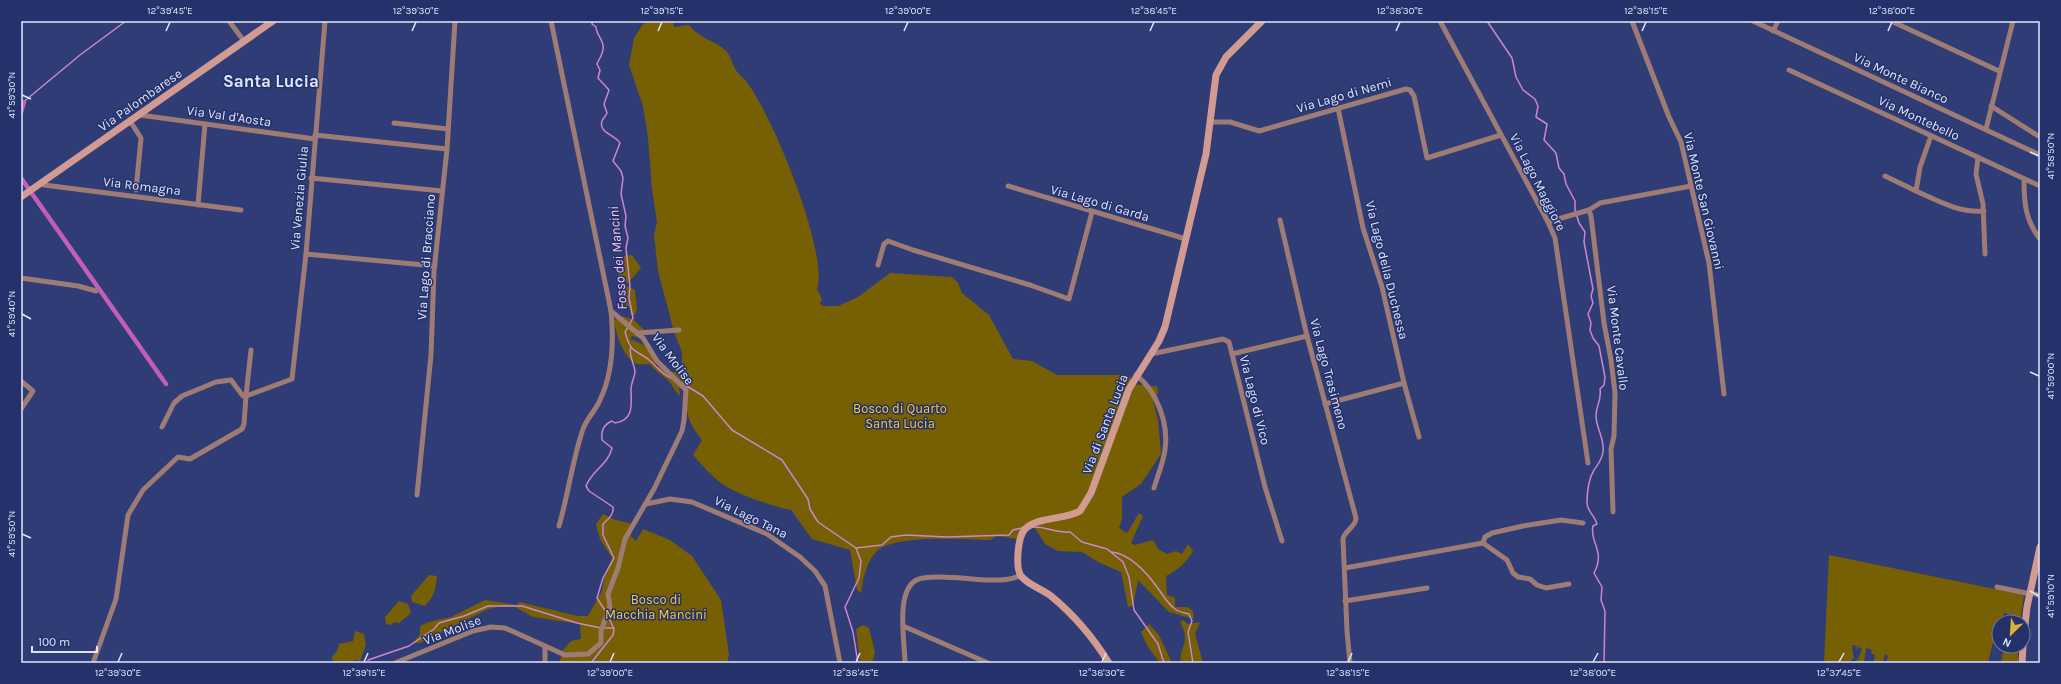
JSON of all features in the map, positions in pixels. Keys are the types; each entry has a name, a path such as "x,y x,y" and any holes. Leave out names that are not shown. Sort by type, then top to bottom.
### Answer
{"street":[{"path":"229,21 244,42"},
{"name":"Via Palombarese","path":"24,195 273,21"},
{"name":"Via Venezia Giulia","path":"244,396 288,382 293,376 306,254 311,178 326,21"},
{"name":"Via Lago di Bracciano","path":"417,495 431,355 434,266 447,149 455,21"},
{"path":"551,21 611,311 613,331 612,357 600,400 582,430 568,482 559,526"},
{"name":"Via di Santa Lucia","path":"1021,575 1018,562 1020,539 1026,528 1038,522 1076,513 1084,507 1091,493 1128,389 1164,331 1205,161 1211,122 1214,86 1218,69 1226,57 1262,21"},
{"name":"Via Lago Maggiore","path":"1440,21 1548,222 1558,250 1588,463"},
{"name":"Via Monte San Giovanni","path":"1632,21 1669,117 1681,140 1709,263 1724,394"},
{"name":"Via Monte Bianco","path":"1753,21 1986,129 2040,156"},
{"path":"1773,31 1778,21"},
{"path":"1891,21 1999,71"},
{"path":"1986,129 1999,71 2013,21"},
{"name":"Via Montebello","path":"1790,70 2040,186"},
{"name":"Via Lago di Nemi","path":"1211,122 1234,123 1259,130 1403,89 1410,90 1414,96 1427,158 1501,135"},
{"path":"1991,106 2040,137"},
{"name":"Via Lago della Duchessa","path":"1338,108 1363,228 1382,287 1404,383 1419,437"},
{"name":"Via Val d'Aosta","path":"140,115 315,137 447,149"},
{"path":"130,121 141,138 136,190"},
{"path":"394,123 448,128"},
{"path":"198,205 205,124"},
{"path":"1916,191 1920,167 1931,136"},
{"path":"1978,157 1976,174 1984,211 1985,254"},
{"path":"1884,176 1950,206 1970,211 1984,211"},
{"path":"311,178 442,191"},
{"path":"2024,179 2026,213 2032,227 2040,239"},
{"name":"Via Romagna","path":"39,184 240,210"},
{"name":"Via Lago di Garda","path":"1008,186 1186,240"},
{"path":"1548,222 1589,210 1600,203 1691,186"},
{"name":"Via Monte Cavallo","path":"1589,210 1615,393 1614,436 1611,449 1613,512"},
{"path":"878,265 884,244 888,241 1030,285 1069,299 1092,212"},
{"name":"Via Lago Trasimeno","path":"1280,220 1307,336 1356,518 1355,524 1348,530 1343,539 1345,601 1350,663"},
{"path":"306,254 434,266"},
{"path":"21,278 78,286 96,291"},
{"name":"Via Molise","path":"396,663 473,631 490,627 505,628 546,648 565,655 592,652 601,643 601,631 610,606 608,594 625,539 646,504 683,427 686,390 658,362 646,342 638,333 611,311"},
{"path":"638,333 679,330"},
{"path":"1232,354 1307,336"},
{"name":"Via Lago di Vico","path":"1150,354 1225,339 1229,342 1265,487 1282,541"},
{"path":"93,663 116,599 126,520 133,504 148,484 178,457 190,459 242,429 244,424 244,396 251,350"},
{"path":"1136,375 1147,384 1153,394 1164,429 1165,450 1154,488"},
{"path":"162,427 178,398 216,382 230,380 244,396"},
{"path":"21,381 33,391 21,409"},
{"path":"1325,404 1404,383"},
{"name":"Via Lago Tana","path":"646,504 670,499 692,502 767,534 800,557 815,571 824,583 840,663"},
{"path":"1483,543 1485,537 1492,532 1561,520 1583,523"},
{"path":"1345,568 1483,543 1506,560 1513,573 1518,577 1530,579 1538,586 1546,588 1569,584"},
{"path":"2026,614 2040,547"},
{"path":"905,663 903,626 905,595 908,586 916,580 930,577 1007,580 1021,575 1027,582 1048,593 1064,608 1091,638 1109,663"},
{"path":"1997,587 2026,592"},
{"path":"1345,601 1427,588"},
{"path":"903,626 988,663"},
{"path":"545,663 546,648"}],"green space":[{"name":"Bosco di Quarto Santa Lucia","path":"650,21 673,21 674,27 689,25 699,34 718,45 729,55 737,71 757,97 783,151 806,215 814,245 818,271 817,289 822,299 820,304 824,306 838,306 858,297 890,273 952,277 958,283 962,293 989,315 1013,359 1032,361 1057,375 1120,375 1131,377 1132,385 1138,384 1157,386 1158,393 1153,400 1158,420 1161,454 1141,484 1122,497 1122,519 1119,528 1127,533 1139,513 1143,516 1131,543 1135,545 1153,540 1158,549 1167,554 1176,551 1182,554 1188,544 1193,551 1182,565 1166,576 1167,595 1175,598 1175,607 1187,607 1193,611 1194,619 1169,612 1138,580 1133,606 1128,607 1121,572 1098,562 1082,552 1058,551 1045,544 1031,522 1018,539 996,536 991,540 912,540 884,547 875,553 869,562 861,593 857,590 850,550 812,539 791,510 763,502 732,490 717,480 702,465 693,455 702,440 689,419 687,408 688,394 679,387 680,396 668,380 656,371 650,364 637,364 628,357 616,332 614,320 623,316 634,320 644,330 640,338 632,336 630,339 648,348 655,360 656,366 673,372 682,370 682,352 674,332 658,271 654,235 657,222 643,106 629,65 634,38 643,24"},
{"path":"632,255 641,268 628,283 618,278 618,262 623,256"},
{"path":"625,285 635,290 637,309 635,315 631,315 630,308 622,302 621,293"},
{"name":"Bosco di Macchia Mancini","path":"603,514 613,519 632,524 631,536 636,541 643,529 670,540 692,556 721,600 729,655 727,663 559,663 563,650 571,641 581,639 580,624 533,617 515,607 497,607 488,609 420,643 412,643 420,635 420,626 429,622 451,617 485,600 517,605 519,602 578,616 588,616 602,591 605,574 612,558 600,539 596,524"},
{"path":"1829,555 2024,595 2021,614 1991,614 1991,651 1988,663 1886,663 1888,656 1885,654 1883,663 1873,663 1875,655 1871,653 1872,650 1866,648 1864,663 1853,663 1858,659 1862,649 1859,647 1856,650 1857,646 1852,645 1854,659 1852,659 1851,663 1824,663"},
{"path":"429,575 437,576 431,599 425,606 412,602 411,596"},
{"path":"399,601 408,604 411,613 399,623 395,622 390,625 386,624 385,617"},
{"path":"1183,620 1188,624 1200,622 1195,634 1203,663 1181,663 1181,653 1185,640 1185,635 1180,622"},
{"path":"1149,624 1159,635 1172,663 1160,663 1148,647 1141,632"},
{"path":"863,625 869,628 875,652 872,663 860,663 856,629"},
{"path":"355,631 364,634 366,645 360,661 355,660 350,663 333,662 332,657 337,651 339,644 353,641"},
{"path":"2003,654 2018,654 2018,663 2001,663"}],"waterway":[{"path":"21,104 80,55 126,21"},
{"name":"Fosso dei Mancini","path":"592,21 592,24 596,27 603,46 602,53 597,64 600,70 598,78 609,90 604,104 607,113 602,120 601,125 605,131 620,143 613,161 621,171 623,178 621,194 626,216 625,226 628,238 626,248 630,287 629,298 633,318 625,332 631,347 671,378"},
{"path":"1487,21 1512,58 1516,77 1523,90 1535,99 1538,106 1536,117 1547,124 1544,140 1556,153 1559,168 1564,174 1566,184 1575,201 1575,210 1579,223 1585,232 1584,242 1593,289 1591,296 1593,303 1588,314 1591,323 1590,330 1593,338 1599,346 1605,377 1604,385 1600,389 1596,416 1597,425 1603,443 1603,452 1601,460 1590,478 1587,503 1588,509 1595,518 1597,524 1593,526 1592,532 1598,553 1597,565 1594,573 1602,587 1601,600 1605,611 1604,663"},
{"path":"21,112 24,102"},
{"path":"21,178 166,384"},
{"path":"606,612 597,598 603,578 614,558 603,535 603,524 612,515 613,507 589,491 586,486 592,476 607,459 612,448 602,440 603,429 606,424 612,421 615,423 621,421 629,415 631,405 631,387 635,371 631,356 631,347"},
{"name":"Fosso dei Mancini","path":"682,383 703,396 732,430 782,460 808,499 810,509 818,522 856,548 861,561 859,578 845,607 853,632 858,663"},
{"path":"1032,527 1060,532 1070,532 1082,542 1107,549 1123,562 1129,577 1134,610 1158,644 1164,663"},
{"path":"856,548 882,545 891,537 906,535 946,537 1009,535 1013,530 1022,528"},
{"path":"1111,552 1118,553 1131,560 1148,576 1172,607 1178,611 1189,614 1192,621 1188,632 1193,663"},
{"path":"368,660 409,646 434,629 439,623 464,616 488,606 522,606 577,623 601,628"},
{"path":"591,663 613,635 614,629 608,616"},
{"path":"605,628 613,628"}],"district":[{"name":"Santa Lucia","path":"271,81"}]}
